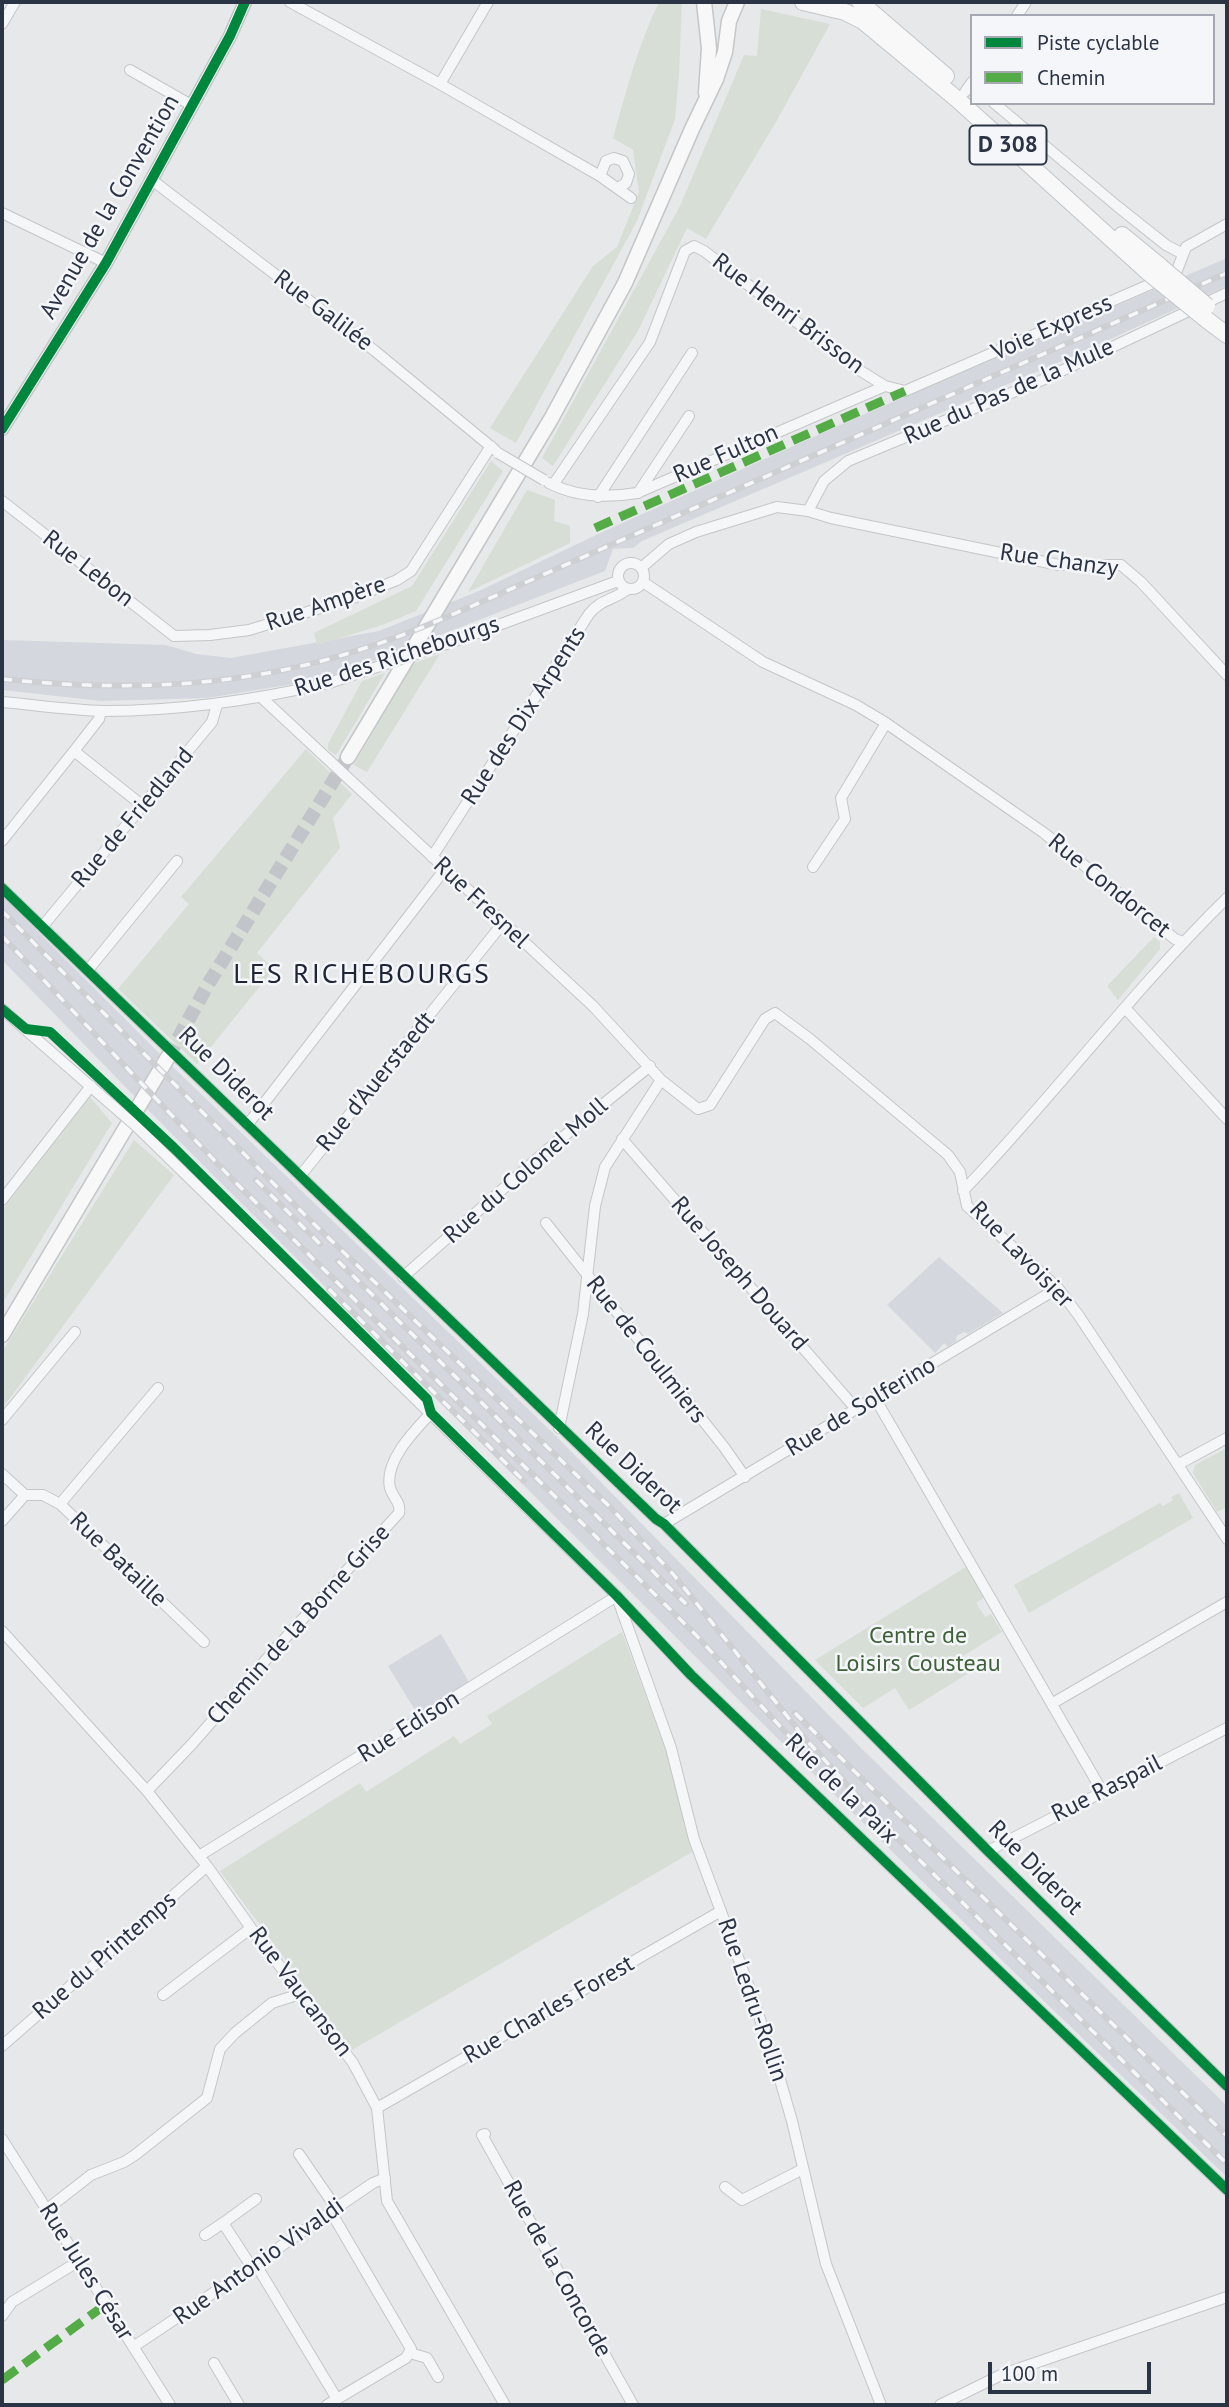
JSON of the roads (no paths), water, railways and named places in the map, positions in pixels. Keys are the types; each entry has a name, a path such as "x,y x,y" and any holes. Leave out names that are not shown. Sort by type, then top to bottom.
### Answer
{"main road":[{"path":"704,2 709,48 706,97"},
{"path":"348,757 574,378 625,283 722,65 729,20 737,2"},
{"name":"D 308","path":"803,2 845,12 863,21 1211,316 1227,335"},
{"path":"860,2 970,93"},
{"name":"D 308","path":"982,105 1071,193 1155,270"},
{"name":"D 308","path":"1211,316 1227,323"},
{"path":"2,1335 168,1057"}],"street":[{"path":"2,24 15,2"},
{"name":"Avenue de la Convention","path":"2,429 106,262 230,36 245,2"},
{"path":"290,2 440,84 600,176 631,198"},
{"path":"440,84 488,2"},
{"path":"130,70 192,106"},
{"path":"996,105 1127,214 1166,245 1182,254 1191,243 1227,224"},
{"path":"600,176 606,162 614,158 623,161 629,174 626,183 618,188"},
{"name":"Rue Galilée","path":"152,180 375,351 495,449 553,485"},
{"path":"2,213 106,262"},
{"name":"Rue Henri Brisson","path":"553,485 650,342 685,251 690,247 704,251 817,339 884,386 909,390"},
{"name":"Voie Express","path":"909,390 1177,273 1182,254"},
{"name":"Rue du Pas de la Mule","path":"808,511 824,481 848,461 1040,381 1227,293"},
{"path":"598,497 692,353"},
{"name":"Rue Fulton","path":"553,485 598,497 637,493 884,386"},
{"path":"637,493 690,416"},
{"name":"Rue Ampère","path":"174,636 248,630 356,597 397,580 411,571 421,558 495,449"},
{"name":"Rue Lebon","path":"2,501 174,636"},
{"name":"Rue Chanzy","path":"641,568 668,544 696,532 777,506 1059,565 1121,565 1141,582 1227,675"},
{"path":"634,564 641,568 643,582 636,589 628,589 618,581 618,572 623,566 634,564"},
{"name":"Rue des Richebourgs","path":"2,702 100,710 217,705 262,698 329,683 455,641 618,581"},
{"name":"Rue Condorcet","path":"643,582 763,662 856,705 886,723 1044,833 1175,939 1183,942 962,1191"},
{"name":"Rue des Dix Arpents","path":"432,857 596,605 619,596 628,589"},
{"path":"577,596 586,607 594,608"},
{"name":"Rue Fresnel","path":"262,698 593,1006 661,1080 698,1109"},
{"name":"Rue de Friedland","path":"42,927 212,722 217,705"},
{"path":"2,841 99,719 100,710"},
{"path":"813,867 845,819 841,797 886,723"},
{"path":"74,751 143,806"},
{"path":"88,970 177,861"},
{"path":"247,1124 445,869"},
{"name":"Rue Diderot","path":"2,888 559,1428 656,1520 664,1524 988,1851 1227,2087"},
{"path":"1183,942 1227,898"},
{"name":"Rue d'Auerstaedt","path":"301,1175 503,923"},
{"name":"Rue de la Paix","path":"2,1009 136,1126 617,1596 691,1675 1227,2190"},
{"path":"1126,1009 1227,1119"},
{"name":"Rue Lavoisier","path":"698,1109 710,1105 765,1019 775,1013 810,1039 948,1155 960,1172 967,1206 1058,1288 1227,1539"},
{"name":"Rue du Colonel Moll","path":"403,1277 547,1150 650,1066"},
{"path":"559,1428 583,1314 597,1198 604,1167 661,1080"},
{"path":"2,1200 90,1086"},
{"name":"Rue Joseph Douard","path":"622,1139 856,1409"},
{"name":"Rue de Coulmiers","path":"546,1223 745,1477"},
{"name":"Rue de Solferino","path":"664,1524 1058,1288"},
{"path":"2,1420 75,1332"},
{"path":"60,1504 158,1388"},
{"path":"875,1398 1102,1791"},
{"name":"Chemin de la Borne Grise","path":"147,1791 400,1513 400,1506 390,1487 393,1463 405,1440 431,1413"},
{"path":"1179,1464 1227,1438"},
{"path":"2,1474 24,1495 2,1521"},
{"name":"Rue Bataille","path":"24,1495 43,1496 60,1504 204,1642"},
{"name":"Rue Ledru-Rollin","path":"617,1596 671,1748 694,1839 779,2076 826,2264 881,2405"},
{"name":"Rue Edison","path":"199,1856 617,1596"},
{"path":"1052,1703 1227,1602"},
{"path":"627,1626 641,1621"},
{"name":"Rue Vaucanson","path":"2,1631 147,1791 207,1866 353,2063 377,2108 387,2201 505,2405"},
{"name":"Rue Raspail","path":"988,1851 1227,1728"},
{"name":"Rue du Printemps","path":"2,2046 207,1866"},
{"name":"Rue Charles Forest","path":"377,2108 721,1911"},
{"path":"163,1995 251,1928"},
{"path":"47,2210 91,2175 135,2155 208,2098 220,2049 234,2033 272,2003 300,1994"},
{"name":"Rue de la Concorde","path":"485,2134 482,2135 633,2405"},
{"name":"Rue Jules César","path":"2,2139 170,2405"},
{"path":"299,2154 333,2210 410,2351 426,2358 438,2377"},
{"path":"725,2188 742,2200 803,2169"},
{"name":"Rue Antonio Vivaldi","path":"133,2347 209,2298 333,2210 385,2178"},
{"path":"205,2235 256,2199"},
{"path":"223,2222 337,2399"},
{"path":"2,2316 12,2302 79,2261"},
{"path":"940,2405 1003,2375 1227,2297"},
{"path":"327,2405 406,2358 410,2351"},
{"path":"214,2363 239,2405"}],"tunnel":[{"path":"168,1057 207,986 348,757"}],"railway":[{"path":"2,679 94,685 231,679 276,672 378,644 470,607 1227,273"},
{"path":"2,911 313,1223 610,1507 673,1574 803,1736 877,1818 1227,2164"},
{"path":"2,936 232,1179 695,1634 800,1748"},
{"path":"256,1180 320,1244"},
{"path":"338,1261 686,1604"},
{"path":"329,1289 524,1481"},
{"path":"795,1713 1227,2136"}],"district":[{"name":"LES RICHEBOURGS","path":"362,975"}],"park label":[{"name":"Centre de Loisirs Cousteau","path":"918,1650"}]}
